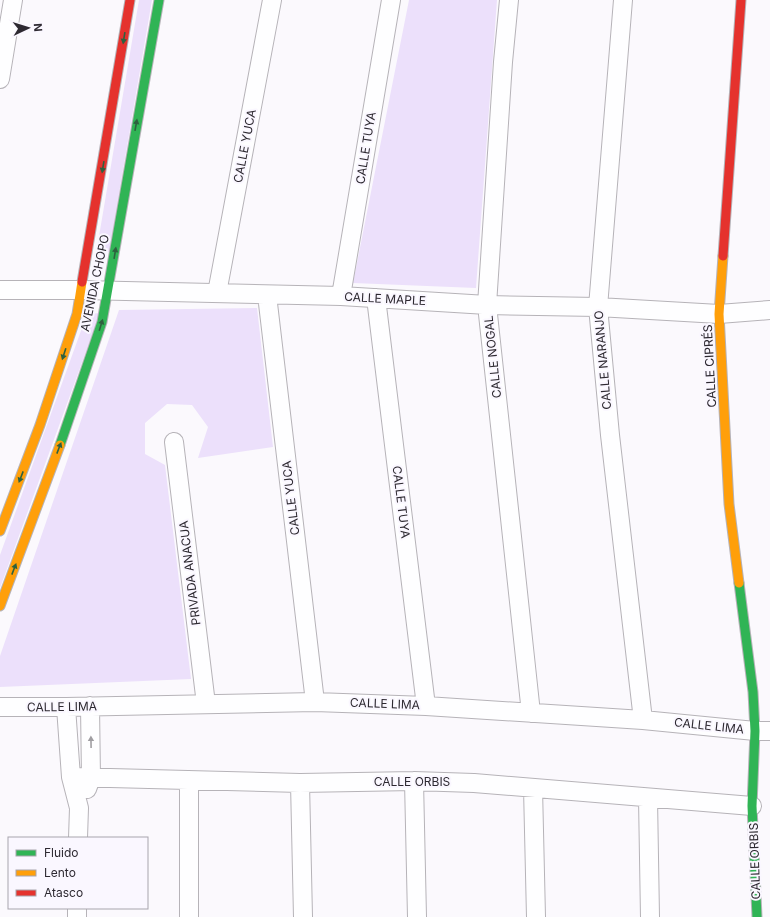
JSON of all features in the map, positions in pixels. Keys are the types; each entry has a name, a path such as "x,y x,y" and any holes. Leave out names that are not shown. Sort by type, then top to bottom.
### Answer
{"street":[{"path":"0,79 13,0"},
{"name":"AVENIDA CHOPO","path":"0,531 43,418 77,314 130,0"},
{"name":"AVENIDA CHOPO","path":"0,606 64,435 102,322 159,0"},
{"name":"CALLE YUCA","path":"217,293 272,0"},
{"name":"CALLE TUYA","path":"341,296 391,0"},
{"name":"CALLE NOGAL","path":"509,0 503,62 487,305 531,713"},
{"name":"CALLE NARANJO","path":"623,0 598,307 610,435 643,720"},
{"name":"CALLE CIPRÉS","path":"741,0 719,314 729,504 753,692 762,731"},
{"name":"CALLE MAPLE","path":"0,290 82,290 341,296 487,305 598,307 719,314 770,310"},
{"name":"CALLE YUCA","path":"267,295 315,702"},
{"name":"CALLE TUYA","path":"376,298 426,706"},
{"name":"PRIVADA ANACUA","path":"174,442 206,704"},
{"name":"CALLE LIMA","path":"0,707 315,702 426,706 643,720 762,731"},
{"path":"79,808 91,778 90,706"},
{"path":"66,707 70,777 79,808 78,837"},
{"name":"CALLE ORBIS","path":"757,917 752,806 762,731"},
{"name":"CALLE ORBIS","path":"70,777 300,782 414,781 474,783 752,806"},
{"path":"189,780 189,917"},
{"path":"414,781 417,917"},
{"path":"300,782 303,917"},
{"path":"533,788 536,917"},
{"path":"648,798 650,917"}],"shaded area":[{"path":"139,0 152,0 109,252 97,248"},
{"path":"409,0 497,0 476,288 353,283"},
{"path":"257,308 273,447 198,458 208,427 192,405 167,404 145,423 145,454 165,465 191,679 0,687 0,656 119,310"},
{"path":"100,313 0,588 0,555 87,314"}],"traffic: fast":[{"path":"60,445 102,322 159,0"},
{"path":"739,583 753,692 755,731 752,806 757,917"}],"traffic: slow":[{"path":"723,256 719,314 729,504 739,583"},
{"path":"0,531 40,425 77,314 82,282"},
{"path":"0,606 60,445"}],"traffic: jam":[{"path":"82,282 130,0"},
{"path":"723,256 741,0"}]}
